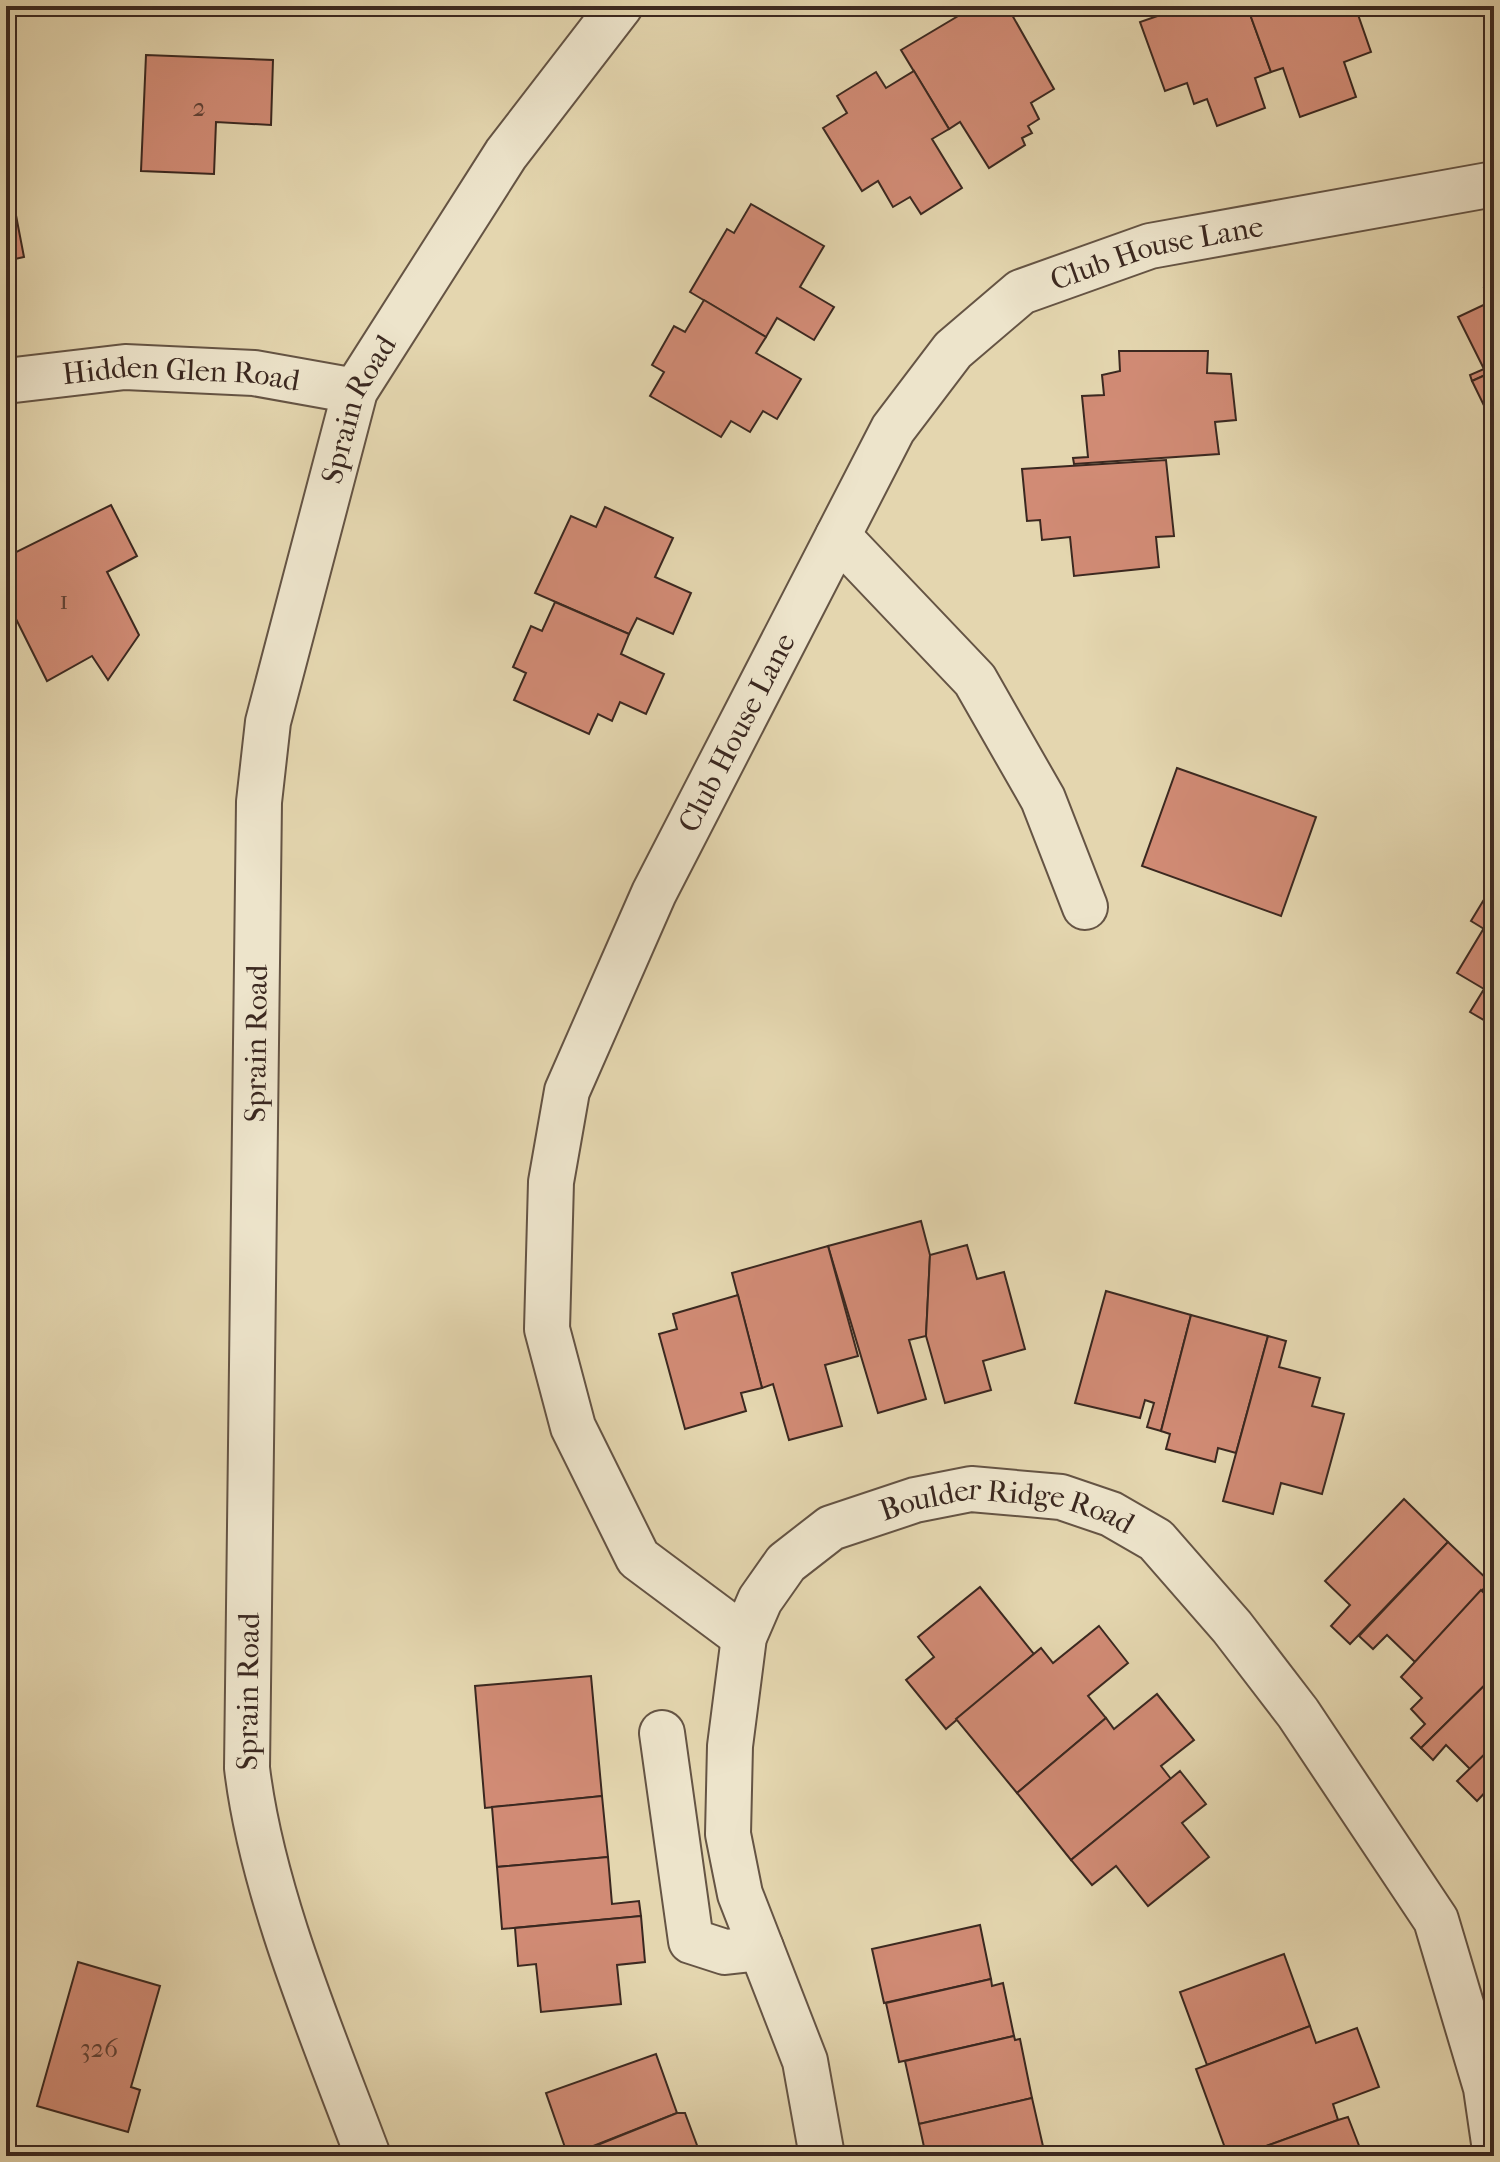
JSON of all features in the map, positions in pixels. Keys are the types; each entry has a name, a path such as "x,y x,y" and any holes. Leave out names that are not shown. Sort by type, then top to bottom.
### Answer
{"street":[{"name":"Sprain Road","path":"368,2156 307,1991 253,1822 247,1768 259,802 268,722 355,391 506,154 620,6"},
{"name":"Club House Lane","path":"744,1637 638,1558 573,1427 547,1329 551,1182 567,1091 648,907 893,429 953,350 1021,292 1150,246 1494,184"},
{"name":"Hidden Glen Road","path":"6,381 125,367 254,373 355,391"},
{"path":"838,536 975,680 1043,799 1085,907"},
{"name":"Boulder Ridge Road","path":"822,2156 805,2061 740,1894 728,1834 730,1746 744,1637 760,1600 786,1563 831,1528 915,1500 971,1489 1061,1497 1111,1514 1156,1540 1232,1627 1298,1713 1436,1920 1486,2088 1494,2143"},
{"path":"662,1733 691,1941 725,1952 761,1948"}],"building":[{"path":"975,6 1007,6 1054,89 1031,103 1039,119 1028,126 1032,133 1022,138 1025,145 989,168 960,122 949,129 901,50"},
{"path":"1164,6 1247,6 1271,72 1255,78 1265,108 1217,126 1207,99 1194,104 1187,83 1165,91 1140,22 1166,13"},
{"path":"1247,6 1355,6 1371,52 1344,62 1356,97 1300,117 1283,68 1271,72"},
{"path":"146,55 273,60 271,125 216,122 214,174 141,171"},
{"path":"914,71 949,129 932,139 962,188 921,214 910,197 893,207 878,181 862,191 823,128 847,113 837,96 876,72 886,88"},
{"path":"751,204 824,246 800,287 834,307 814,340 777,318 766,337 690,292 727,229 734,233"},
{"path":"14,205 24,257 6,261 6,207"},
{"path":"1494,283 1494,371 1472,381 1470,375 1484,369 1458,317 1490,302 1484,288"},
{"path":"704,300 766,337 756,353 801,379 777,419 763,411 750,432 731,421 721,437 650,396 664,372 652,365 674,326 685,332"},
{"path":"1119,351 1208,351 1207,373 1231,374 1236,420 1215,422 1219,454 1074,464 1073,458 1088,457 1082,396 1104,395 1102,375 1120,371"},
{"path":"1494,371 1494,426 1472,381"},
{"path":"1166,460 1174,536 1156,537 1159,567 1074,576 1070,537 1042,540 1040,520 1027,521 1022,469"},
{"path":"111,505 137,556 107,572 139,635 108,680 92,656 47,681 6,599 6,557"},
{"path":"605,507 673,538 655,577 691,593 673,634 637,618 629,634 535,593 571,516 596,527"},
{"path":"555,602 629,634 621,654 664,674 646,714 620,702 612,721 598,714 589,734 514,700 526,673 513,667 531,626 542,631"},
{"path":"1177,768 1316,817 1281,916 1142,866"},
{"path":"1494,883 1494,935 1471,921"},
{"path":"1484,928 1494,935 1494,1026 1470,1012 1484,989 1457,973"},
{"path":"921,1221 930,1255 926,1336 909,1340 926,1399 878,1413 828,1246"},
{"path":"967,1245 977,1279 1004,1272 1025,1349 983,1361 991,1390 945,1403 926,1336 930,1255"},
{"path":"828,1246 858,1356 825,1365 842,1426 789,1440 773,1384 762,1388 732,1273"},
{"path":"1106,1291 1191,1315 1161,1431 1147,1427 1154,1403 1145,1400 1140,1418 1075,1403"},
{"path":"738,1295 762,1388 741,1393 746,1411 685,1429 659,1334 677,1329 673,1314"},
{"path":"1191,1315 1268,1336 1236,1453 1218,1448 1215,1462 1166,1449 1170,1434 1161,1431"},
{"path":"1268,1336 1286,1341 1279,1367 1320,1378 1312,1406 1344,1414 1322,1494 1281,1483 1273,1514 1223,1501"},
{"path":"1404,1499 1448,1542 1350,1644 1331,1626 1350,1605 1325,1581"},
{"path":"1448,1542 1490,1582 1415,1662 1387,1635 1373,1649 1359,1636"},
{"path":"980,1587 1034,1654 946,1729 906,1680 934,1657 918,1637"},
{"path":"1481,1590 1494,1603 1494,1676 1421,1748 1411,1738 1425,1724 1411,1709 1422,1698 1401,1677"},
{"path":"1099,1626 1128,1663 1088,1696 1106,1718 1017,1793 956,1719 1041,1648 1053,1663"},
{"path":"591,1676 602,1796 485,1808 475,1686"},
{"path":"1494,1676 1494,1745 1470,1769 1446,1745 1433,1760 1421,1748"},
{"path":"1157,1694 1194,1740 1161,1766 1171,1779 1071,1860 1017,1793 1106,1718 1114,1729"},
{"path":"1494,1745 1494,1791 1490,1787 1477,1801 1457,1781"},
{"path":"1180,1771 1206,1804 1182,1823 1209,1857 1148,1906 1116,1866 1092,1885 1071,1860"},
{"path":"602,1796 608,1857 497,1867 492,1807"},
{"path":"608,1857 612,1904 639,1901 641,1916 502,1929 497,1867"},
{"path":"641,1916 645,1962 617,1965 621,2004 541,2012 536,1964 518,1966 515,1928"},
{"path":"980,1925 991,1979 884,2003 872,1949"},
{"path":"1284,1954 1310,2026 1207,2065 1180,1992"},
{"path":"78,1962 160,1986 131,2087 140,2090 128,2132 37,2106"},
{"path":"991,1979 992,1986 1003,1983 1014,2036 899,2062 886,2003"},
{"path":"1310,2026 1316,2043 1357,2028 1379,2087 1333,2104 1338,2120 1239,2156 1228,2156 1196,2069"},
{"path":"1014,2036 1015,2040 1020,2039 1032,2098 919,2124 905,2061"},
{"path":"656,2054 677,2113 568,2156 546,2093"},
{"path":"1032,2098 1045,2155 926,2156 919,2124"},
{"path":"677,2113 685,2113 701,2156 570,2156"},
{"path":"1348,2117 1363,2156 1244,2154 1338,2120"}]}
